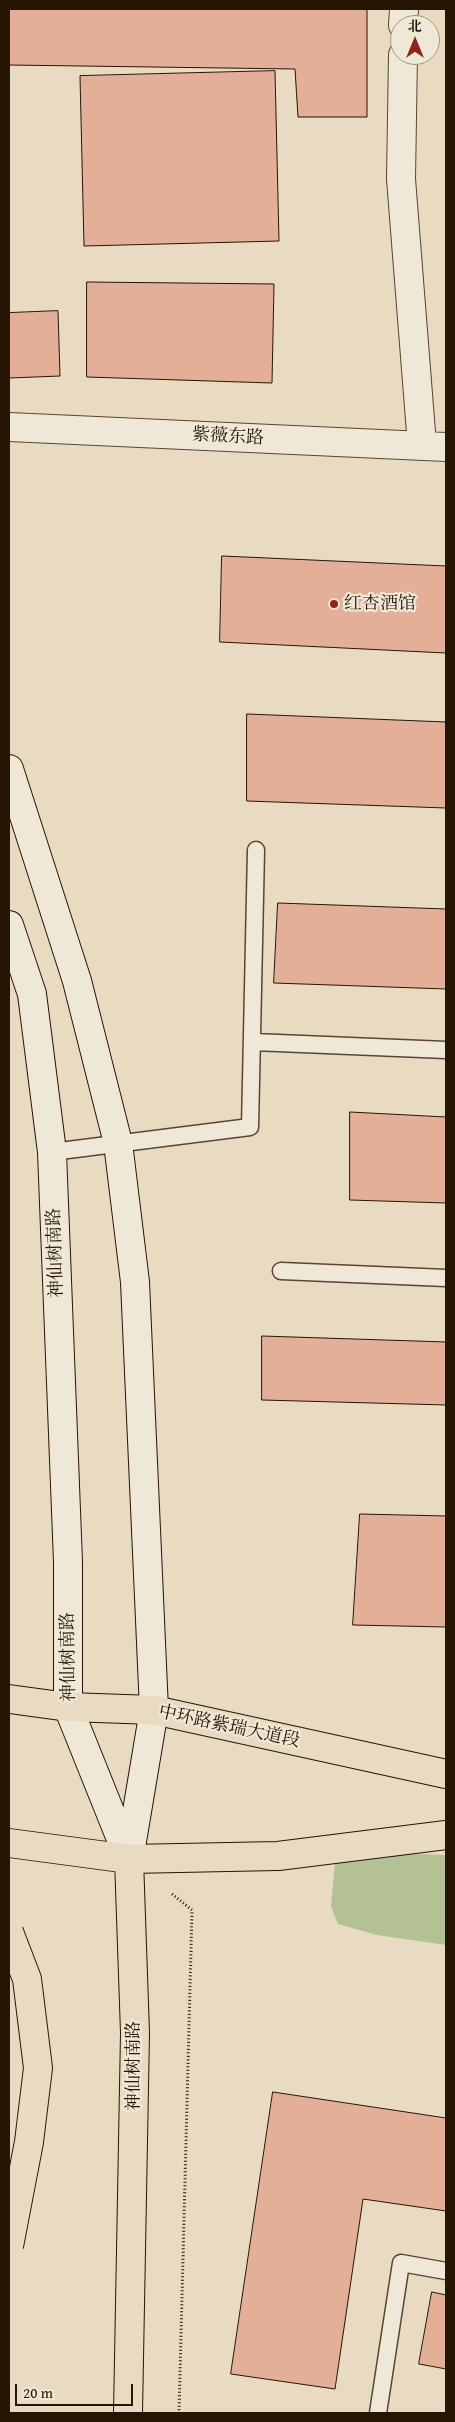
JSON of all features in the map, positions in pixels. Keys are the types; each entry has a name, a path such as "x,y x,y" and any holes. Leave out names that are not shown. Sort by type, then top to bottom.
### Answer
{"main road":[{"path":"403,65 401,179 434,446"},
{"name":"紫薇东路","path":"9,427 434,446"},
{"path":"9,769 77,982 118,1143 135,1282 154,1710 129,1859"},
{"name":"神仙树南路","path":"9,925 32,994 52,1152 68,1562 68,1707 129,1859 135,2033 128,2413"},
{"name":"中环路紫瑞大道段","path":"9,1699 68,1707 154,1710 446,1774"},
{"path":"9,1844 129,1859 278,1856 446,1835"},
{"path":"9,1932 27,1979 38,2068 29,2142 9,2246"}],"lane":[{"path":"52,1152 250,1127 254,1042 256,850"},
{"path":"254,1042 446,1050"},
{"path":"281,1271 446,1278"},
{"path":"378,2413 401,2263 446,2271"}],"path":[{"path":"171,1893 192,1910 179,2413"}],"green space":[{"path":"336,1851 446,1855 446,1945 377,1935 338,1924 331,1907"}],"building":[{"path":"9,9 367,9 367,117 298,117 295,69 9,65"},
{"path":"275,71 279,241 84,246 80,76"},
{"path":"87,282 274,284 272,383 87,377"},
{"path":"58,311 60,376 9,378 9,313"},
{"name":"红杏酒馆","path":"222,556 446,566 446,653 220,642"},
{"path":"247,714 446,722 446,808 247,801"},
{"path":"278,903 446,909 446,989 274,983"},
{"path":"350,1112 446,1117 446,1203 350,1200"},
{"path":"262,1336 446,1342 446,1405 262,1400"},
{"path":"360,1514 446,1516 446,1627 353,1625"},
{"path":"273,2092 446,2118 446,2211 363,2199 335,2389 231,2374"},
{"path":"432,2292 446,2295 446,2369 419,2364"}],"place":[{"name":"红杏酒馆","path":"334,604"}]}
